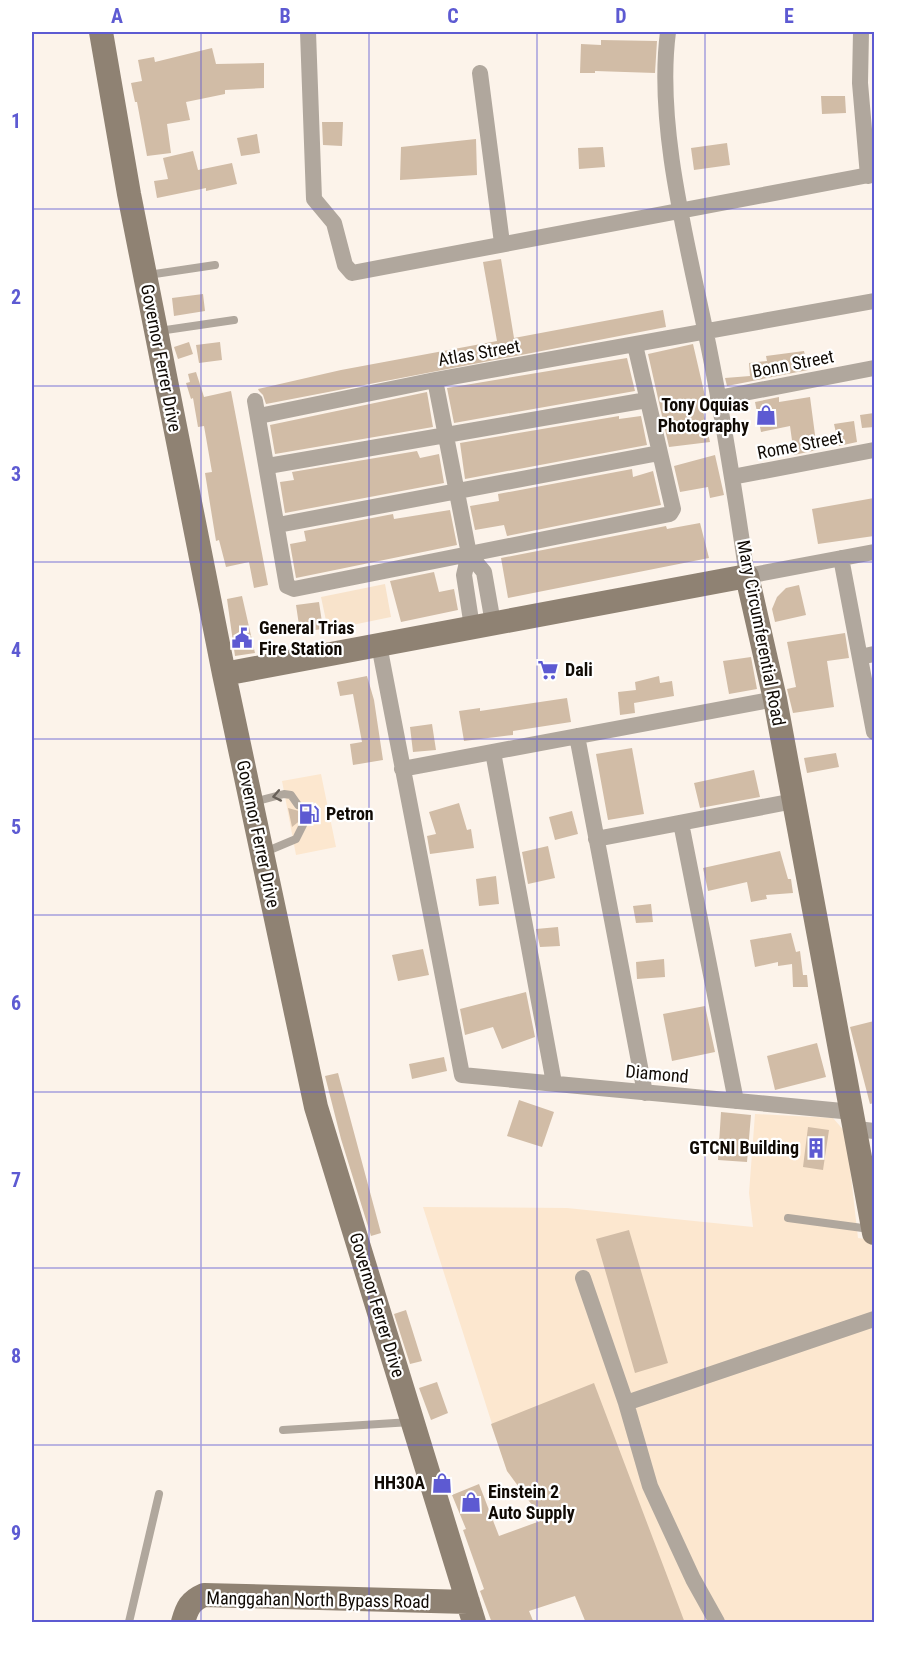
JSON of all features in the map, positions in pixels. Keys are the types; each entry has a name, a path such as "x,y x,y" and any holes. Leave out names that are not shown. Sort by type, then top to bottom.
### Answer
{"main road":[{"name":"Governor Ferrer Drive","path":"101,32 145,276 224,674 316,1107 471,1612"},
{"path":"224,674 747,576"},
{"name":"Mary Circumferential Road","path":"747,576 775,699 794,801 862,1124 874,1231"},
{"name":"Manggahan North Bypass Road","path":"183,1623 188,1607 194,1599 204,1595 471,1612"}],"street":[{"path":"308,32 314,199 334,223 348,270 352,273 871,175 860,83 861,32"},
{"name":"Mary Circumferential Road","path":"669,32 666,49 669,125 679,210 718,398 747,576"},
{"path":"480,73 502,243"},
{"name":"Atlas Street","path":"268,466 257,409 635,345 705,330 874,301"},
{"path":"635,345 673,509 669,514 294,589 287,586 268,466 647,399"},
{"name":"Bonn Street","path":"718,398 874,368"},
{"path":"435,380 469,554 464,575 482,625"},
{"name":"Rome Street","path":"732,477 874,450"},
{"path":"278,525 659,453"},
{"path":"747,576 874,552"},
{"path":"841,558 867,656 874,732"},
{"path":"379,645 402,769 775,699"},
{"path":"577,736 645,1093"},
{"path":"493,752 554,1083"},
{"name":"Diamond","path":"402,769 460,1071 468,1076 736,1101 862,1124"},
{"path":"596,839 794,801"},
{"path":"681,823 736,1101"},
{"path":"583,1278 626,1403 650,1486 693,1579 717,1623"},
{"path":"626,1403 874,1319"}],"lane":[{"path":"145,276 215,265"},
{"path":"156,332 234,320"},
{"path":"251,802 284,794 291,795 298,805"},
{"path":"262,854 296,839 303,825"},
{"path":"788,1218 874,1231"},
{"path":"283,1430 413,1422"},
{"path":"129,1623 159,1494"}],"shaded area":[{"path":"385,584 391,617 328,630 321,597"},
{"name":"Petron","path":"321,774 336,847 296,855 282,781"},
{"path":"755,1114 833,1118 846,1133 858,1238 874,1240 874,1622 586,1622 540,1516 507,1471 423,1207 567,1208 753,1227 749,1193"}],"building":[{"path":"601,40 657,41 655,73 595,71 595,73 580,73 581,44 601,45"},
{"path":"212,48 216,64 264,63 264,88 225,90 225,94 186,102 190,120 167,124 171,153 147,156 131,83 142,81 138,60 154,57 155,62"},
{"path":"821,96 845,96 846,113 822,114"},
{"path":"322,122 343,122 342,146 323,145"},
{"path":"257,134 260,153 241,156 237,138"},
{"path":"476,139 477,175 400,180 401,147"},
{"path":"727,143 730,165 694,170 691,148"},
{"path":"603,147 605,167 579,169 578,148"},
{"path":"193,151 198,170 232,163 237,184 157,198 154,181 168,179 163,158"},
{"path":"501,259 514,338 663,310 666,327 266,404 258,389 341,370 497,341 483,262"},
{"path":"203,294 205,311 174,316 172,298"},
{"path":"189,342 193,354 178,359 174,347"},
{"path":"220,342 222,360 199,363 196,345"},
{"path":"693,344 705,396 700,397 710,442 669,447 648,354"},
{"path":"804,351 808,370 727,386 725,378 750,376 749,363 767,361 766,356"},
{"path":"627,358 635,391 454,423 447,388"},
{"path":"196,372 204,397 231,391 268,585 254,588 249,562 226,567 219,540 216,541 205,473 212,472 204,426 198,427 193,398 191,399 186,383 190,382 188,374"},
{"path":"427,392 433,427 275,454 270,425"},
{"path":"779,397 779,402 810,397 817,450 794,455 790,426 761,432 755,402"},
{"path":"874,413 874,427 862,428 860,415"},
{"path":"619,416 619,419 641,416 647,445 465,479 460,443"},
{"path":"854,421 857,442 839,446 834,424"},
{"path":"417,451 420,458 439,454 444,483 285,513 280,482 294,480 292,472"},
{"path":"715,455 724,495 710,498 708,487 680,492 674,466"},
{"path":"632,469 633,477 653,471 661,505 507,536 504,525 475,530 470,506 499,501 498,494"},
{"path":"874,498 874,536 818,544 812,509"},
{"path":"450,510 457,545 296,578 290,544 306,541 304,531 393,514 394,519"},
{"path":"700,523 709,558 508,598 501,558 666,526 667,529"},
{"path":"434,572 439,592 454,589 458,610 401,622 390,581"},
{"path":"799,585 806,615 775,622 772,609 777,597 786,588"},
{"name":"General Trias Fire Station","path":"242,596 255,653 235,656 227,599"},
{"path":"319,602 323,629 300,632 296,605"},
{"path":"845,633 849,658 827,661 834,707 793,713 787,689 796,687 787,642"},
{"path":"751,657 757,689 729,694 723,661"},
{"path":"367,676 374,700 383,760 353,765 350,744 362,742 353,694 340,696 337,682"},
{"path":"659,676 660,683 672,681 674,696 634,703 635,713 620,715 618,692 636,690 635,682"},
{"path":"567,698 571,722 513,731 513,735 464,741 459,711 480,708 480,711"},
{"path":"432,724 436,750 413,752 410,727"},
{"path":"632,748 644,814 608,820 596,754"},
{"path":"836,753 839,767 807,773 804,758"},
{"path":"754,770 760,797 700,808 694,783"},
{"path":"307,803 312,823 302,819 292,827 288,808 299,811"},
{"path":"459,803 467,830 471,829 474,848 430,854 427,836 436,834 429,812"},
{"path":"572,811 578,834 555,840 549,817"},
{"path":"548,846 555,878 528,884 522,852"},
{"path":"780,851 788,879 791,879 793,893 766,895 767,899 751,902 747,882 708,891 703,868"},
{"path":"496,876 499,904 479,906 476,879"},
{"path":"651,904 653,922 636,923 633,906"},
{"path":"558,927 560,946 540,947 536,929"},
{"path":"791,933 796,952 800,951 803,975 807,975 808,987 793,987 792,964 778,966 778,962 755,967 750,940"},
{"path":"423,949 429,975 398,981 392,955"},
{"path":"664,959 665,977 637,979 636,962"},
{"path":"526,992 535,1037 502,1049 493,1027 465,1035 460,1009"},
{"path":"705,1006 715,1052 672,1061 663,1014"},
{"path":"874,1021 874,1103 870,1104 850,1027"},
{"path":"817,1043 826,1077 775,1090 767,1056"},
{"path":"444,1057 447,1071 412,1079 409,1064"},
{"path":"338,1073 381,1233 371,1236 341,1139 325,1076"},
{"path":"519,1100 554,1112 542,1147 507,1136"},
{"path":"721,1112 751,1115 747,1162 718,1160"},
{"name":"GTCNI Building","path":"808,1127 829,1130 823,1170 803,1167"},
{"path":"629,1230 668,1363 635,1373 596,1239"},
{"path":"406,1310 422,1361 410,1364 394,1314"},
{"path":"437,1382 448,1413 431,1420 419,1388"},
{"path":"594,1383 685,1623 586,1623 575,1596 529,1611 534,1623 492,1623 480,1591 484,1589 463,1530 466,1529 452,1495 479,1484 499,1536 543,1520 507,1471 491,1424"}],"place":[{"name":"Tony Oquias Photography","path":"766,415"},
{"name":"General Trias Fire Station","path":"242,638"},
{"name":"Dali","path":"548,670"},
{"name":"Petron","path":"309,814"},
{"name":"GTCNI Building","path":"816,1148"},
{"name":"HH30A","path":"442,1483"},
{"name":"Einstein 2 Auto Supply","path":"471,1502"}]}
